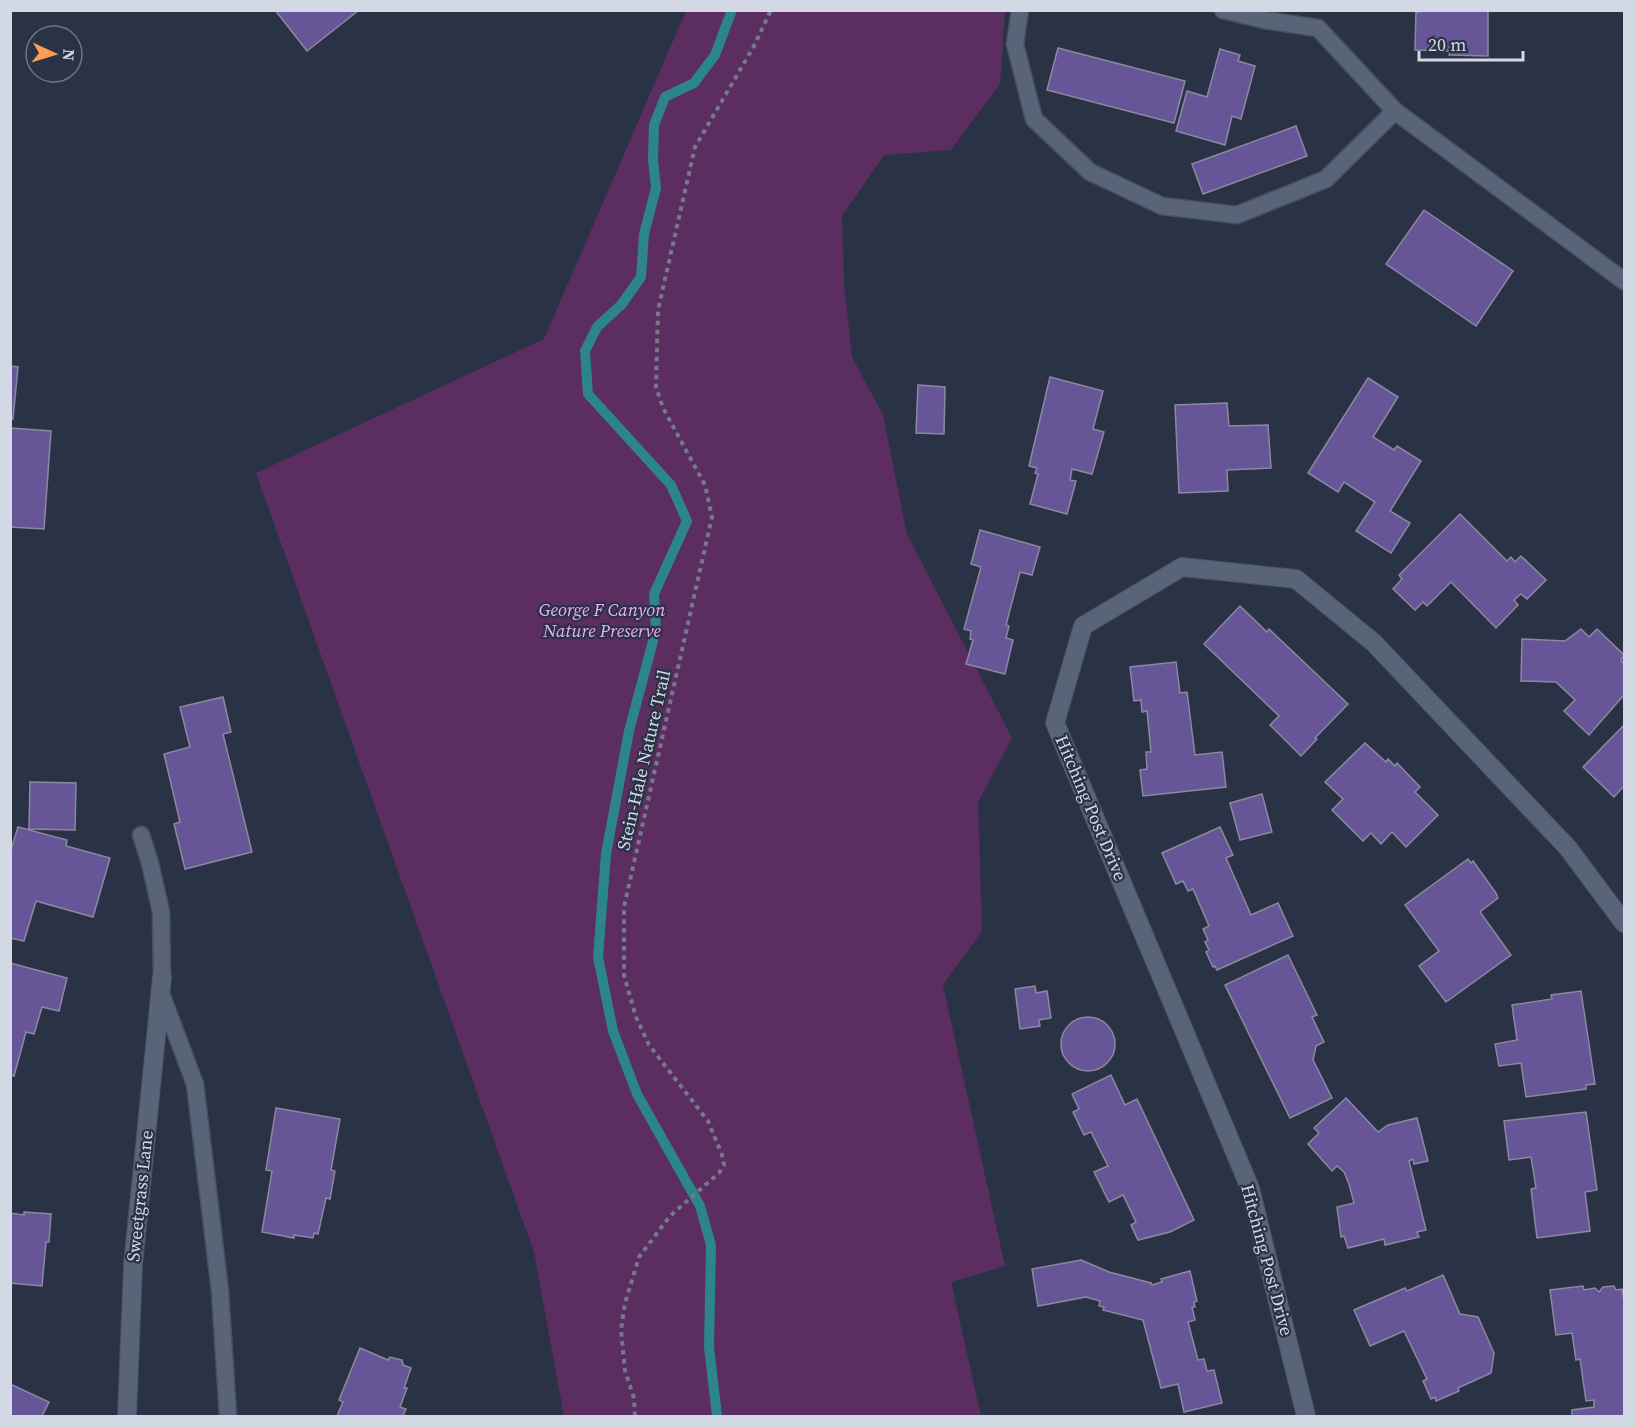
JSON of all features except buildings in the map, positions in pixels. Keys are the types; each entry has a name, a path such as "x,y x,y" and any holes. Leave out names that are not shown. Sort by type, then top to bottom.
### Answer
{"street":[{"name":"Hitching Post Drive","path":"1306,1416 1250,1188 1055,723 1083,626 1182,567 1296,579 1382,652 1568,848 1624,923"},
{"name":"Sweetgrass Lane","path":"128,1416 133,1265 161,984"}],"lane":[{"path":"1020,10 1015,44 1034,119 1090,172 1162,206 1237,215 1326,179 1395,111"},
{"path":"1224,10 1264,20 1318,28 1395,111 1624,281"},
{"path":"141,835 161,912 161,984 195,1084 220,1291 228,1416"}],"path":[{"name":"Stein-Hale Nature Trail","path":"635,1416 634,1398 625,1371 621,1330 625,1303 639,1257 670,1216 706,1186 724,1165 708,1121 649,1045 636,1017 624,975 624,907 712,517 705,485 671,423 656,387 658,310 695,147 754,46 771,10"}],"green space":[{"name":"George F Canyon Nature Preserve","path":"686,11 1005,11 1000,84 951,150 884,155 842,216 844,283 852,357 883,415 907,534 1012,738 978,802 982,931 943,985 1005,1266 951,1282 981,1416 564,1416 534,1252 256,473 544,339"}],"waterway":[{"path":"717,1416 709,1347 711,1245 700,1206 637,1094 613,1031 598,957 606,854 629,731 656,630 654,594 687,521 671,485 588,394 585,351 597,327 621,305 641,277 644,234 656,188 653,160 654,125 665,97 694,83 715,55 732,10"}]}
